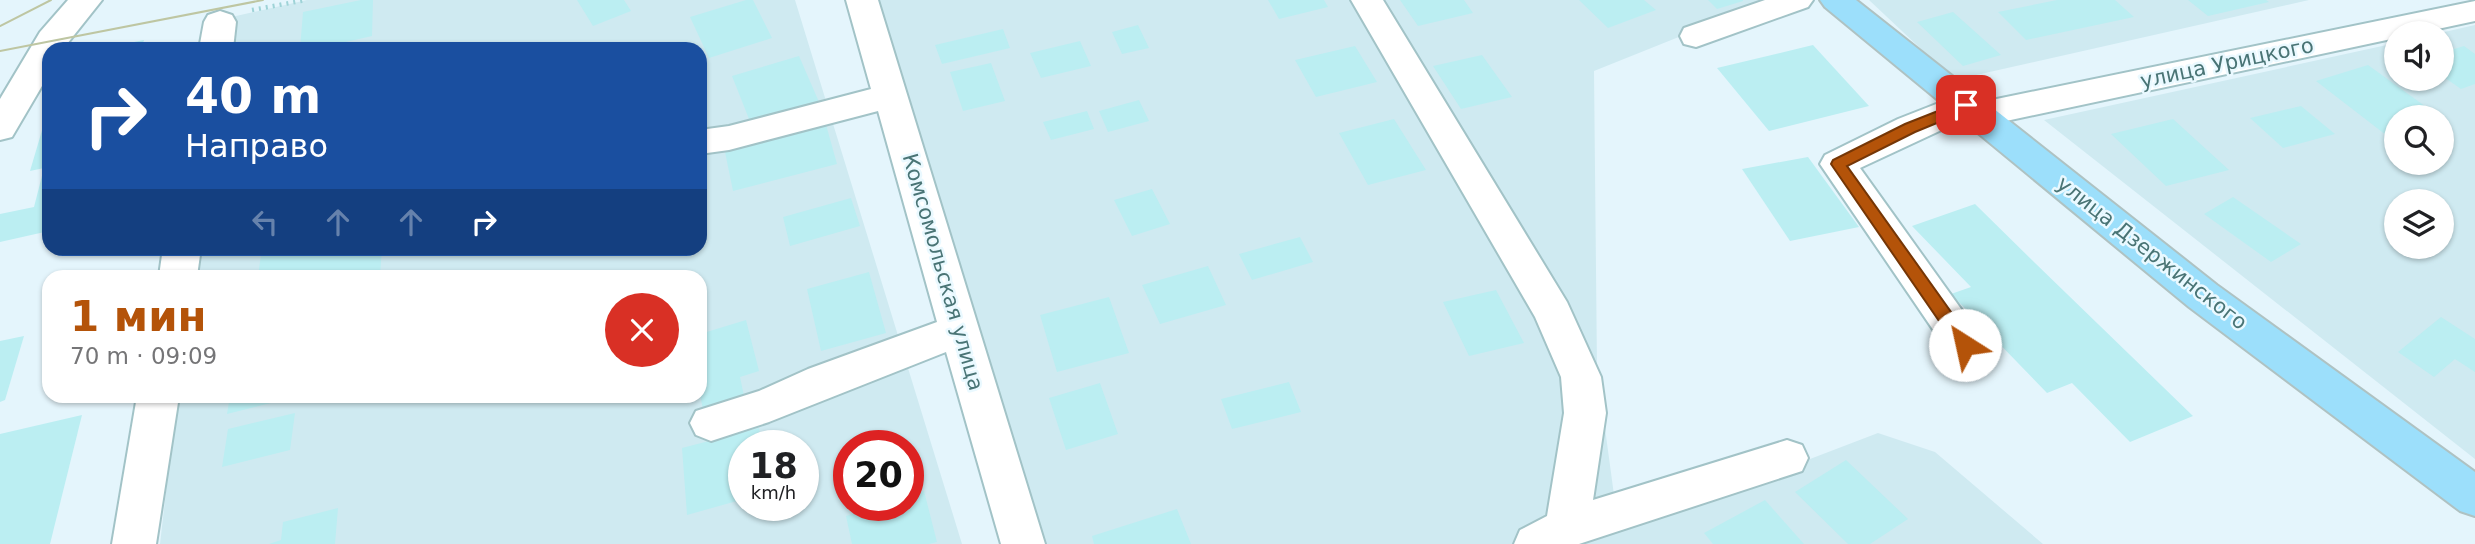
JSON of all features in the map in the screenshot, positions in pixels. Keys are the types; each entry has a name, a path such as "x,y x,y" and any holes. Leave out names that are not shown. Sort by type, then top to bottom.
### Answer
{"main road":[{"name":"улица Дзержинского","path":"1836,0 2203,296 2475,496"}],"street":[{"path":"51,42 86,0"},
{"name":"Комсомольская улица","path":"862,0 1023,544"},
{"path":"1367,0 1553,313 1581,377 1585,413 1552,536"},
{"path":"1696,36 1797,0"},
{"name":"улица Урицкого","path":"1965,345 1838,164 1910,128 1972,110 2475,10"},
{"path":"0,128 42,57"},
{"path":"707,141 729,138 891,96"},
{"path":"711,423 769,405 823,381 960,330"},
{"path":"134,544 157,403"},
{"path":"1552,536 1787,458"}],"path":[{"path":"218,35 230,15 306,0"}],"shaded area":[{"path":"307,0 795,0 962,544 160,544 176,403 707,403 707,270 191,270 192,256 707,256 707,42 216,42 218,20"},
{"path":"878,0 1771,0 1594,71 1597,369 1619,532 1878,433 1935,452 2043,544 1036,544"},
{"path":"1869,0 2309,0 1954,80"},
{"path":"2475,25 2475,459 2044,120 2384,46 2384,91 2454,91 2454,30"}],"building":[{"path":"373,0 372,36 346,42 301,42 303,12"},
{"path":"577,0 624,0 631,11 593,26"},
{"path":"753,0 772,38 709,58 707,42 702,42 690,17"},
{"path":"1268,0 1324,0 1328,7 1279,19"},
{"path":"1400,0 1464,0 1473,13 1418,26"},
{"path":"1579,0 1644,0 1656,10 1608,28"},
{"path":"1708,0 1743,0 1743,1 1717,9"},
{"path":"2057,0 2115,0 2134,17 2026,40 1998,12"},
{"path":"2188,0 2266,0 2269,2 2208,16"},
{"path":"1953,12 2001,55 1963,66 1917,22"},
{"path":"1138,25 1149,48 1122,54 1112,32"},
{"path":"1003,29 1010,48 942,64 935,45"},
{"path":"1080,41 1091,66 1041,78 1030,53"},
{"path":"1813,45 1869,106 1769,131 1717,68"},
{"path":"1355,46 1377,82 1316,97 1295,60"},
{"path":"2464,46 2475,54 2475,84 2461,89 2454,84 2454,49"},
{"path":"1482,55 1512,97 1461,109 1433,66"},
{"path":"799,56 819,102 751,124 732,76"},
{"path":"991,63 1005,101 963,111 950,72"},
{"path":"2368,65 2384,77 2384,91 2404,91 2423,105 2384,105 2384,133 2316,81"},
{"path":"1139,100 1149,121 1108,132 1099,111"},
{"path":"2301,106 2335,134 2283,148 2250,118"},
{"path":"1087,111 1094,129 1051,140 1043,122"},
{"path":"1394,119 1426,170 1368,185 1339,133"},
{"path":"2173,119 2229,170 2166,186 2111,134"},
{"path":"825,121 837,164 733,191 724,147"},
{"path":"42,130 42,168 30,171"},
{"path":"1808,157 1859,227 1790,241 1742,169"},
{"path":"42,176 42,233 0,242 0,214 34,207"},
{"path":"1152,189 1170,224 1132,236 1114,200"},
{"path":"2233,197 2301,244 2271,262 2204,214"},
{"path":"851,198 860,226 790,246 783,217"},
{"path":"1975,204 2193,416 2130,442 2072,383 2047,393 1951,294 1971,287 1912,226"},
{"path":"1300,237 1313,262 1252,280 1239,254"},
{"path":"261,256 381,256 380,270 259,270"},
{"path":"1208,266 1226,305 1160,324 1142,285"},
{"path":"869,272 886,333 821,351 807,289"},
{"path":"1496,290 1524,343 1469,356 1443,302"},
{"path":"1109,297 1129,353 1057,372 1040,315"},
{"path":"2441,317 2475,339 2475,372 2455,359 2434,377 2398,352"},
{"path":"746,320 759,371 740,377 744,396 703,409 702,403 707,403 707,332"},
{"path":"24,336 5,400 0,402 0,341"},
{"path":"1289,382 1301,412 1232,429 1221,399"},
{"path":"1100,383 1118,434 1066,450 1049,398"},
{"path":"229,403 271,403 227,414"},
{"path":"295,413 290,450 222,467 228,429"},
{"path":"82,415 50,544 0,544 0,434"},
{"path":"728,436 728,503 687,515 682,448"},
{"path":"1846,460 1908,519 1870,544 1848,544 1795,492"},
{"path":"924,491 937,542 852,544 847,521 924,521"},
{"path":"1765,500 1804,544 1713,544 1704,533"},
{"path":"338,508 335,544 269,544 281,540 283,522"},
{"path":"1177,509 1191,544 1094,544 1092,536"}],"tram line":[{"path":"0,26 51,0"},
{"path":"46,42 263,0"},
{"path":"0,51 42,43"}],"route":[{"path":"1965,345 1838,164 1910,128 1966,105"}]}
